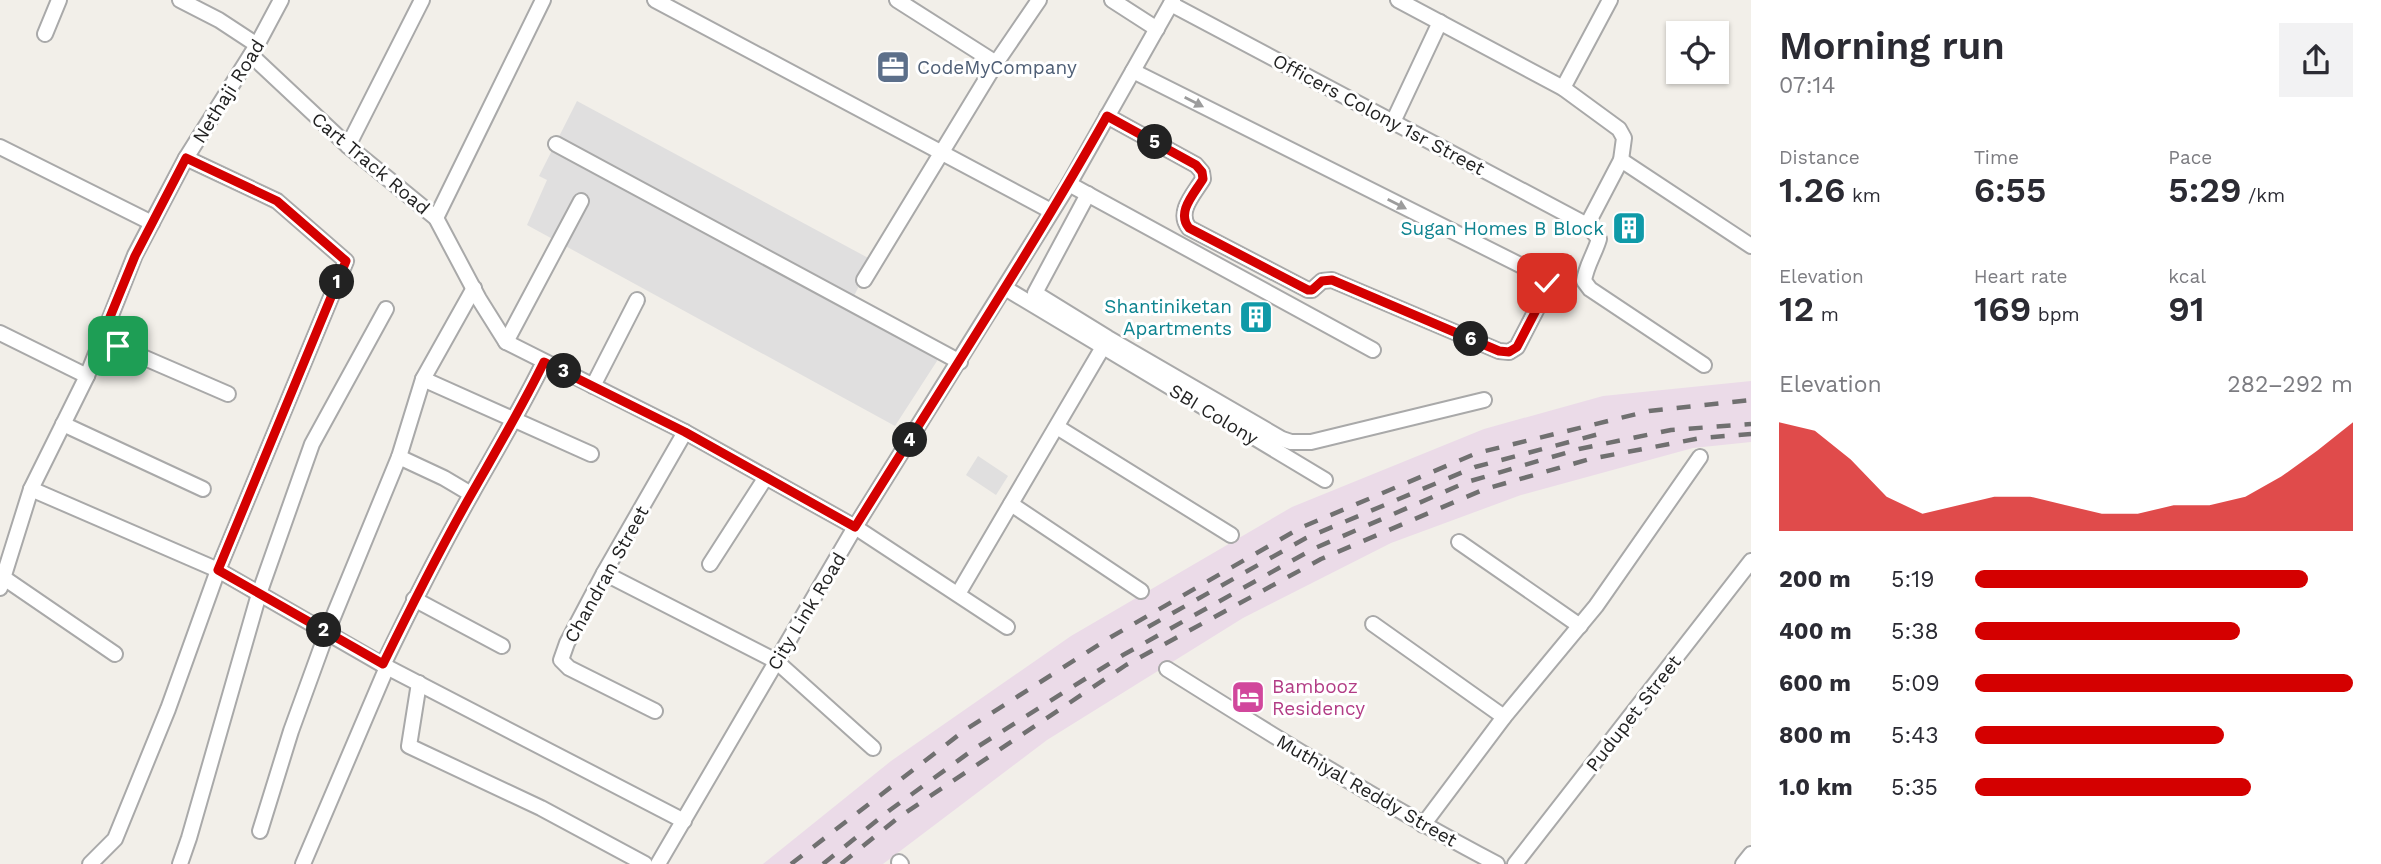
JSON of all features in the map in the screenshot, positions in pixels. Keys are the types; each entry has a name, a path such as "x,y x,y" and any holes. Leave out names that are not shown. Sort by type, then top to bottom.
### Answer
{"street":[{"path":"45,34 59,0"},
{"name":"Cart Track Road","path":"180,0 199,4 254,50 348,146 436,218 506,342"},
{"name":"Nethaji Road","path":"2,583 31,489 87,376 135,256 186,158 254,50 281,0"},
{"path":"348,146 422,0"},
{"path":"436,218 543,0"},
{"path":"654,0 1051,211"},
{"path":"897,0 996,63"},
{"path":"864,280 996,63 1039,0"},
{"path":"1112,0 1157,29"},
{"path":"1398,0 1416,4 1440,22 1563,88 1619,129 1624,138 1621,160 1587,225 1599,239 1584,281 1590,289 1704,365"},
{"path":"1563,88 1610,0"},
{"name":"City Link Road","path":"659,864 855,527 1069,184 1172,2"},
{"name":"Officers Colony 1sr Street","path":"1172,2 1587,225"},
{"path":"1393,122 1440,22"},
{"path":"1107,116 1196,165 1202,172 1203,179 1183,213 1184,222 1189,228 1308,290 1312,290 1322,281 1332,280 1499,351 1509,352 1517,347 1545,293 1547,283 1542,276 1133,71"},
{"path":"556,144 960,362"},
{"path":"0,147 152,223"},
{"path":"90,864 115,839 168,709 218,570 346,261 277,201 186,158"},
{"path":"1621,160 1751,247"},
{"path":"1069,184 1373,350"},
{"path":"1088,194 1035,293 1282,439 1311,442 1484,400"},
{"path":"581,201 506,342 685,432 855,527 1007,627"},
{"path":"260,831 291,731 327,632 399,457 423,379 474,288"},
{"name":"SBI Colony","path":"1005,288 1325,480"},
{"path":"593,386 637,300"},
{"path":"180,864 259,594 312,444 386,309"},
{"path":"0,333 87,376"},
{"path":"101,339 228,394"},
{"path":"958,594 1103,348"},
{"path":"303,864 414,600 471,494 515,420 544,362"},
{"path":"423,379 591,454"},
{"path":"63,424 203,489"},
{"path":"1057,427 1231,535"},
{"name":"Chandran Street","path":"655,711 569,668 561,660 567,643 604,573 685,432"},
{"path":"399,457 471,494"},
{"path":"1423,825 1504,717 1580,626 1700,457"},
{"path":"710,564 766,477"},
{"path":"31,489 218,570 385,666 684,821"},
{"path":"1011,504 1141,591"},
{"path":"1459,542 1580,626"},
{"name":"Pudupet Street","path":"1515,864 1751,561"},
{"path":"604,573 776,660 873,748"},
{"path":"2,583 115,654"},
{"path":"414,600 502,646"},
{"path":"1373,624 1504,717"},
{"name":"Muthiyal Reddy Street","path":"1167,669 1314,761 1423,825 1497,864"},
{"path":"419,683 410,746 541,808 645,864"},
{"path":"1743,864 1751,854"}],"shaded area":[{"path":"577,101 872,260 853,298 946,347 895,426 527,225 547,180 539,176"},
{"path":"1751,381 1751,442 1693,448 1521,495 1391,543 1243,618 1047,740 883,864 763,864 891,761 1071,636 1292,507 1484,429 1603,396"},
{"path":"978,456 1008,476 996,495 966,475"}],"railway":[{"path":"791,864 965,730 1111,637 1300,528 1477,453 1649,411 1751,400"},
{"path":"823,864 890,810 974,749 1123,655 1313,549 1467,482 1579,449 1671,430 1751,424"},
{"path":"1148,627 1306,538 1475,467 1599,434"},
{"path":"841,864 899,817 1126,665 1321,559 1485,489 1590,459 1701,438 1751,434"}],"place":[{"name":"CodeMyCompany","path":"893,67"},
{"name":"Sugan Homes B Block","path":"1629,228"},
{"name":"Shantiniketan Apartments","path":"1256,317"},
{"name":"Bambooz Residency","path":"1248,697"}],"route":[{"path":"118,346 101,339 135,256 186,158 277,201 346,261 218,570 383,664 414,600 471,494 515,420 544,362 685,432 855,527 960,362 1069,184 1107,116 1196,165 1202,172 1203,179 1183,213 1184,222 1189,228 1308,290 1312,290 1322,281 1332,280 1499,351 1509,352 1517,347 1545,293 1547,283"}]}
